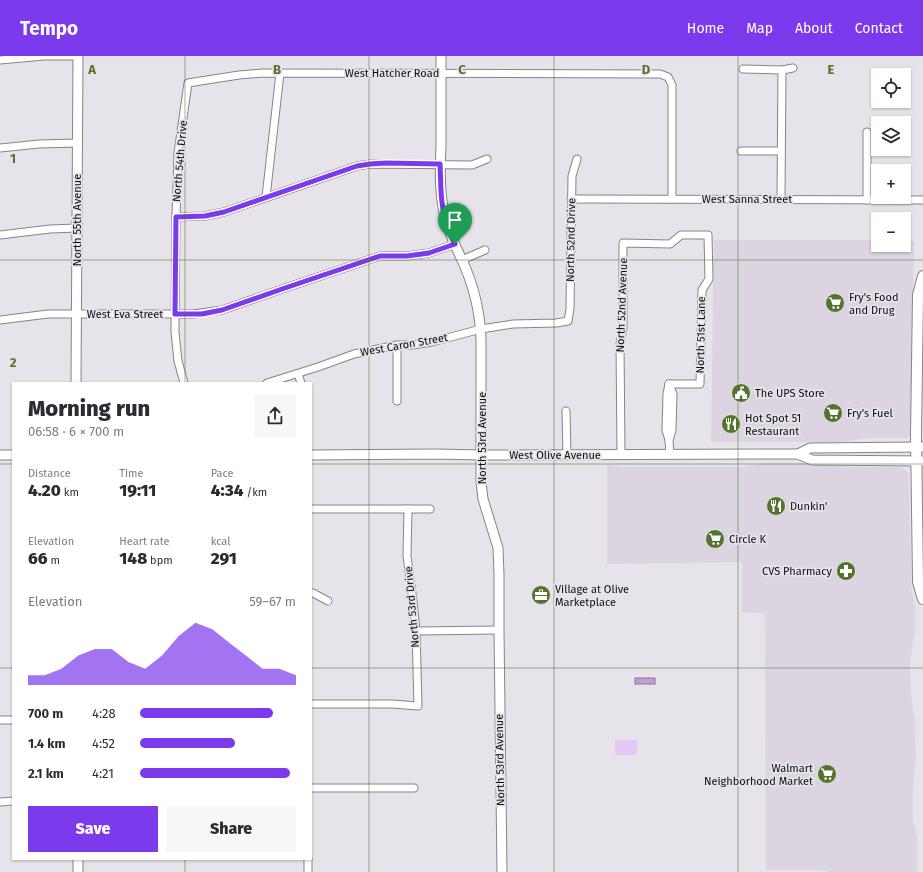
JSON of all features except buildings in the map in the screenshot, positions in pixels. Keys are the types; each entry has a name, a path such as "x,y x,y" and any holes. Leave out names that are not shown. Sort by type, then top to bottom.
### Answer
{"main road":[{"path":"923,276 918,295 920,447 918,582 923,599"}],"street":[{"path":"0,60 44,56 78,56"},
{"name":"North 55th Avenue","path":"76,382 78,56"},
{"name":"North 53rd Avenue","path":"442,56 440,164 443,208 445,220 474,291 481,329 481,482 483,499 498,548 502,872"},
{"path":"743,69 782,70 793,68"},
{"path":"781,199 782,70"},
{"name":"West Hatcher Road","path":"188,83 263,73 660,74 668,77 672,85 672,199"},
{"path":"266,197 280,73"},
{"name":"North 54th Drive","path":"184,382 178,361 175,332 176,217 178,153 188,83"},
{"path":"867,132 867,200"},
{"path":"0,148 39,144 78,143"},
{"path":"741,150 781,150"},
{"path":"176,217 205,216 224,212 357,166 370,164 472,165 487,159"},
{"name":"North 52nd Drive","path":"568,321 570,309 572,176 577,159"},
{"name":"West Sanna Street","path":"571,199 923,200"},
{"path":"0,235 50,229 77,228"},
{"name":"North 52nd Avenue","path":"621,454 620,350 623,328 623,243 670,244 681,235 708,235"},
{"name":"North 51st Lane","path":"670,454 669,440 666,430 667,394 669,384 700,384 702,290 709,280 708,235"},
{"name":"West Eva Street","path":"0,320 48,314 202,314 222,310 380,256 407,256 429,253 455,244"},
{"path":"462,260 485,250"},
{"name":"West Caron Street","path":"270,382 318,368 354,354 397,346 432,342 481,329 513,324 556,323 568,321"},
{"path":"397,346 397,401"},
{"path":"298,374 301,382"},
{"path":"566,411 567,455"},
{"name":"West Olive Avenue","path":"798,454 810,448 920,447"},
{"name":"West Olive Avenue","path":"312,455 798,454 812,460 920,461"},
{"path":"0,455 12,455"},
{"name":"North 53rd Drive","path":"312,704 392,704 418,706 414,601 407,556 408,509"},
{"path":"312,510 430,509"},
{"path":"312,593 328,601"},
{"path":"416,631 499,630"},
{"path":"0,720 12,720"},
{"path":"312,788 414,788"},
{"path":"0,802 12,802"},
{"path":"78,860 78,872"},
{"path":"308,860 308,872"}],"shaded area":[{"path":"714,240 871,240 871,252 911,252 911,241 914,241 912,433 908,438 866,438 843,442 711,442"},
{"path":"766,463 818,463 846,467 897,467 903,468 907,471 909,478 911,585 915,609 915,630 910,662 911,695 915,722 916,757 913,787 913,822 917,835 917,872 766,870 765,613 742,612 742,562 607,564 607,465 621,467 741,467"},
{"path":"635,678 655,678 655,684 635,684"},
{"path":"615,740 637,740 637,755 615,755"}],"place":[{"name":"Fry's Food and Drug","path":"835,303"},
{"name":"The UPS Store","path":"741,393"},
{"name":"Fry's Fuel","path":"833,413"},
{"name":"Hot Spot 51 Restaurant","path":"731,424"},
{"name":"Dunkin'","path":"776,506"},
{"name":"Circle K","path":"715,539"},
{"name":"CVS Pharmacy","path":"846,571"},
{"name":"Village at Olive Marketplace","path":"541,595"},
{"name":"Walmart Neighborhood Market","path":"827,774"}],"route":[{"path":"386,163 440,164 442,203 445,220 455,244 429,253 407,256 380,256 222,310 202,314 175,314 176,217 205,216 224,212 357,166 386,163"}]}
